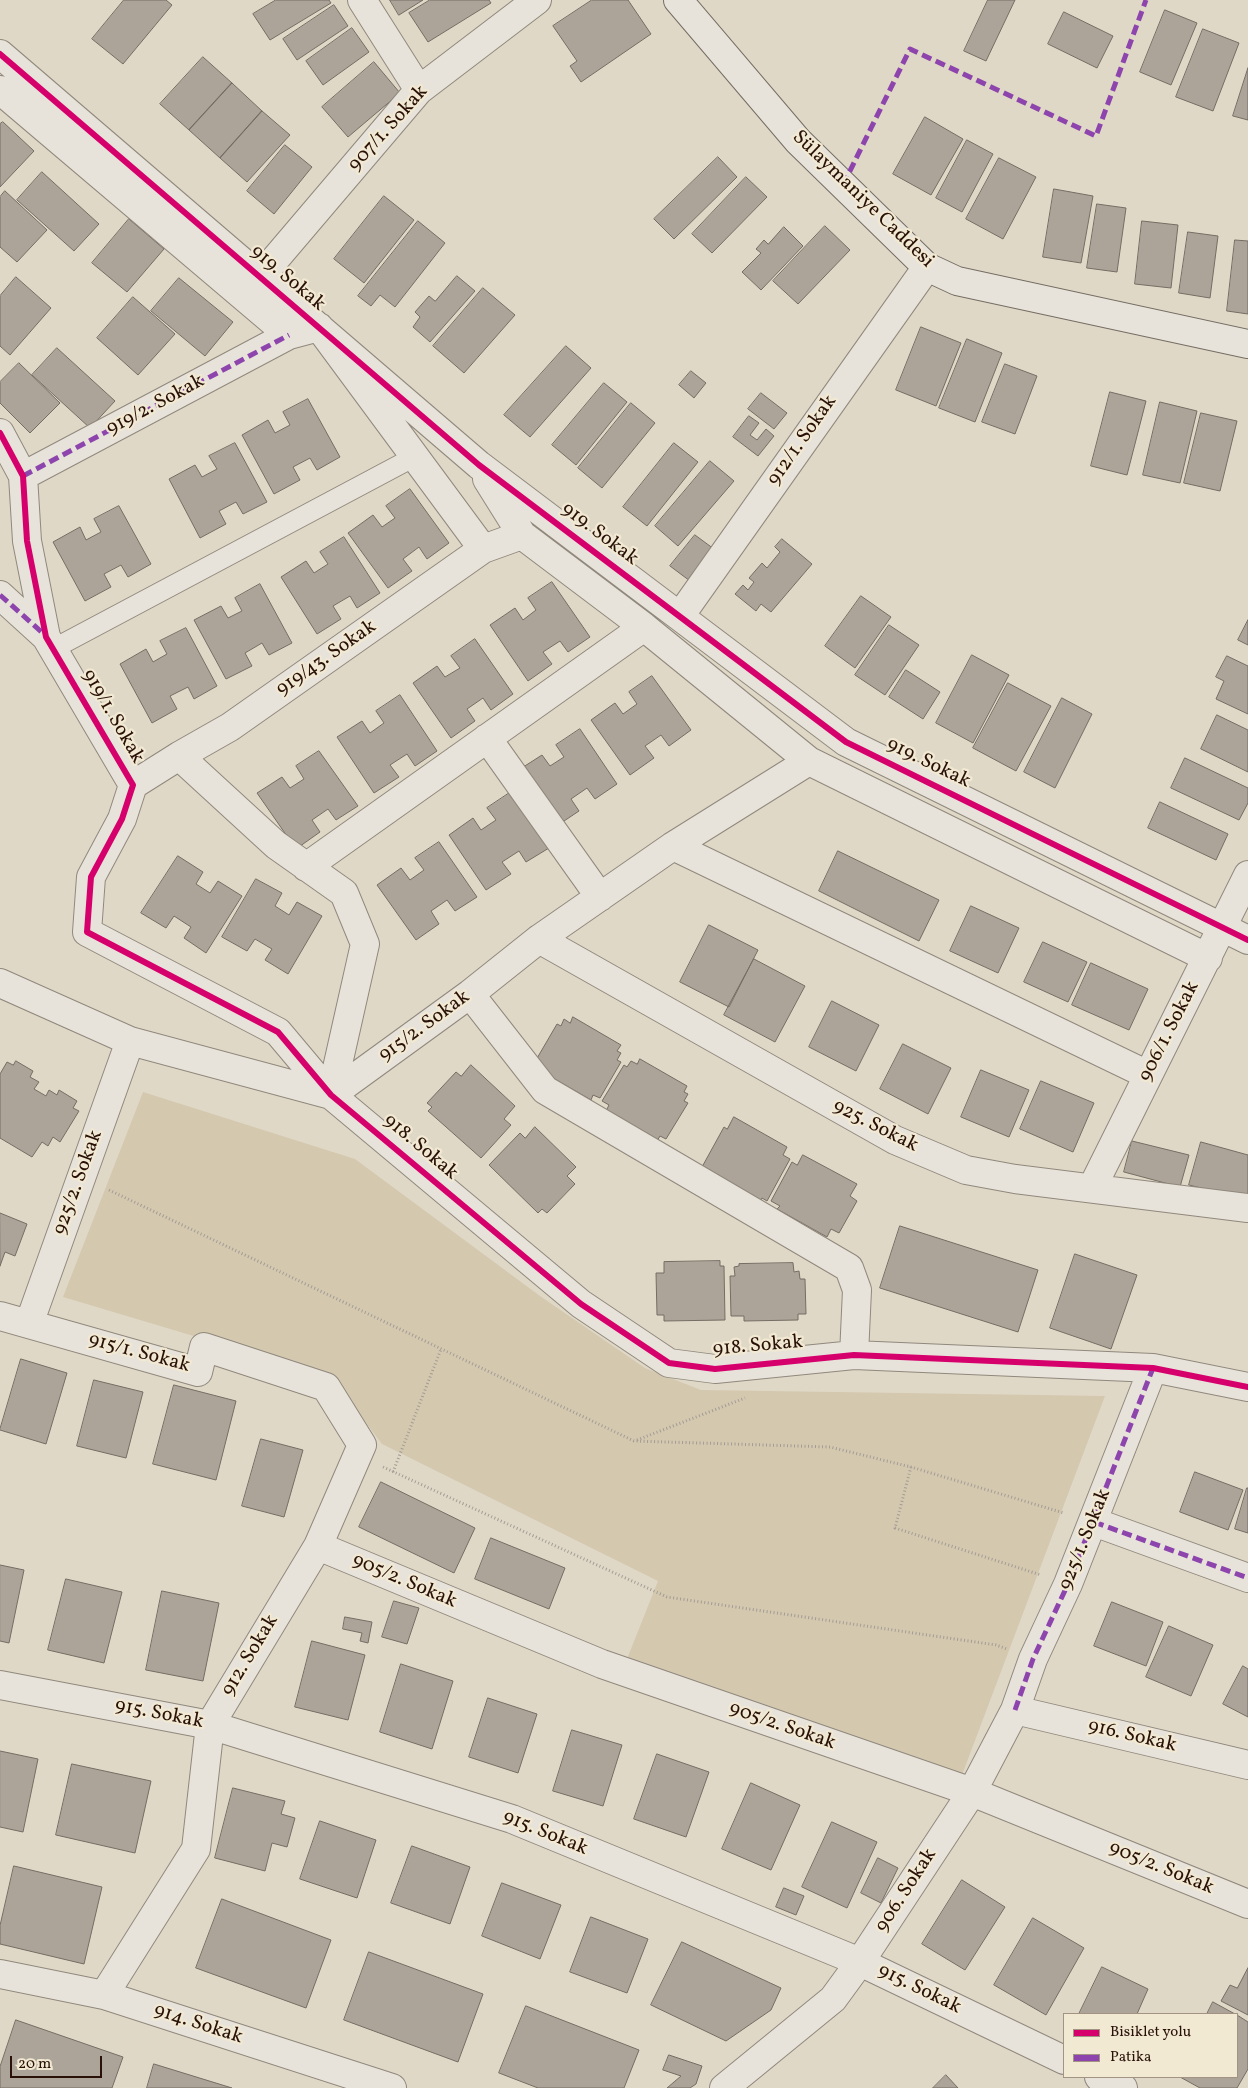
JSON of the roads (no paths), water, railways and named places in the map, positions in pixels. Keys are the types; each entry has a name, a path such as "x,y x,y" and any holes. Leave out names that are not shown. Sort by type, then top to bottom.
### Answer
{"street":[{"path":"362,0 419,90"},
{"name":"907/1. Sokak","path":"260,277 419,90 537,0"},
{"name":"Sülaymaniye Caddesi","path":"678,0 798,141 927,267 957,282 1248,344"},
{"name":"919. Sokak","path":"0,54 479,465 846,742 1248,940"},
{"path":"0,90 289,335"},
{"name":"912/1. Sokak","path":"680,616 927,267"},
{"name":"919. Sokak","path":"289,335 319,327"},
{"name":"919. Sokak","path":"319,327 483,549"},
{"name":"919/2. Sokak","path":"23,476 289,335"},
{"name":"919/1. Sokak","path":"0,433 23,476 27,541 50,643 133,786 122,819 91,876 87,932 278,1032 332,1095"},
{"name":"919. Sokak","path":"479,465 522,535 644,627 809,761 1208,958"},
{"name":"919/43. Sokak","path":"133,786 230,727 483,549 522,535"},
{"path":"0,595 50,643"},
{"path":"306,867 644,627"},
{"path":"487,738 600,897"},
{"path":"0,983 130,1041 332,1095 365,944 344,893 276,845 180,756"},
{"name":"915/2. Sokak","path":"332,1095 470,994 539,939 674,846 809,761"},
{"path":"674,846 1148,1075"},
{"name":"906/1. Sokak","path":"1092,1188 1248,875"},
{"name":"925. Sokak","path":"539,939 895,1140 966,1170 1015,1179 1248,1208"},
{"path":"470,994 545,1090 849,1268 857,1290 854,1355"},
{"name":"925/2. Sokak","path":"29,1324 130,1041"},
{"name":"918. Sokak","path":"332,1095 581,1304 669,1363 715,1369 854,1355 1153,1368 1248,1387"},
{"name":"915/1. Sokak","path":"0,1316 198,1372 204,1347 326,1387 362,1445 357,1456"},
{"name":"925/1. Sokak","path":"1016,1710 1033,1659 1094,1522 1153,1368"},
{"name":"912. Sokak","path":"104,1995 196,1849 210,1725 318,1546 357,1456"},
{"path":"1094,1522 1248,1578"},
{"name":"905/2. Sokak","path":"318,1546 602,1664 972,1792 1248,1904"},
{"name":"915. Sokak","path":"0,1685 210,1725 512,1819 860,1962 1063,2060"},
{"name":"906. Sokak","path":"724,2088 833,1999 860,1962 972,1792 1016,1710"},
{"name":"916. Sokak","path":"1016,1710 1248,1765"},
{"name":"914. Sokak","path":"0,1974 104,1995 392,2088"},
{"path":"1102,2078 1123,2088"}],"lane":[{"path":"50,643 414,457"}]}
